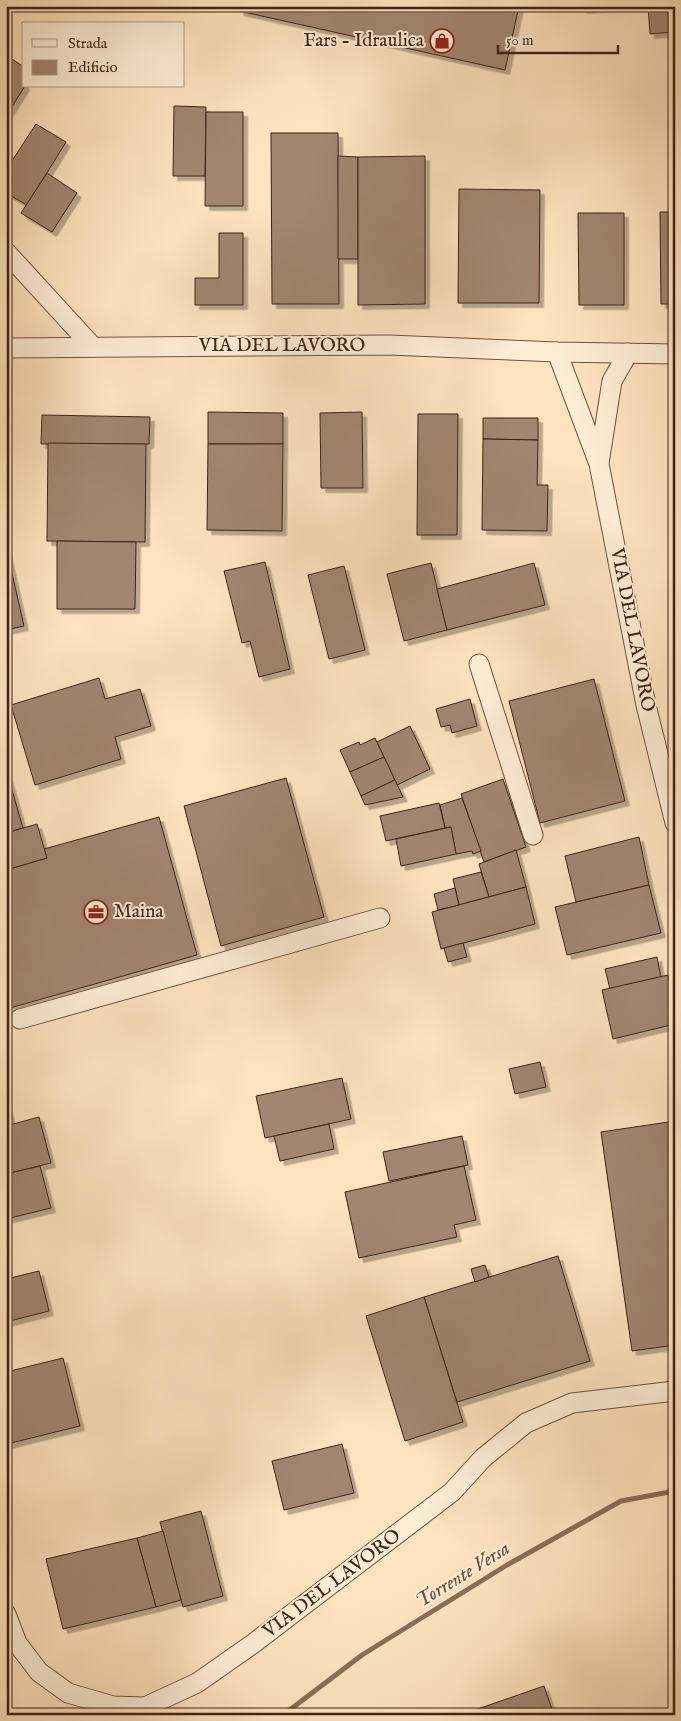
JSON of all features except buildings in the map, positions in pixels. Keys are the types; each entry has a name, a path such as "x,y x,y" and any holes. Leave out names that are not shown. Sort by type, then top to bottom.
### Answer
{"street":[{"path":"6,252 93,347"},
{"name":"VIA DEL LAVORO","path":"6,348 389,345 557,352 675,354"},
{"name":"VIA DEL LAVORO","path":"557,352 599,464 646,705 675,823"},
{"name":"VIA DEL LAVORO","path":"599,464 612,381 628,353"},
{"path":"479,664 533,835"},
{"path":"20,1019 380,918"},
{"name":"VIA DEL LAVORO","path":"6,1614 17,1643 39,1672 68,1693 113,1706 145,1706 197,1683 254,1643 452,1492 483,1458 526,1423 572,1404 675,1391"}],"waterway":[{"name":"Torrente Versa","path":"283,1715 362,1655 507,1565 621,1501 675,1491"}],"place":[{"name":"Fars - Idraulica","path":"442,41"},
{"name":"Maina","path":"96,912"}]}
